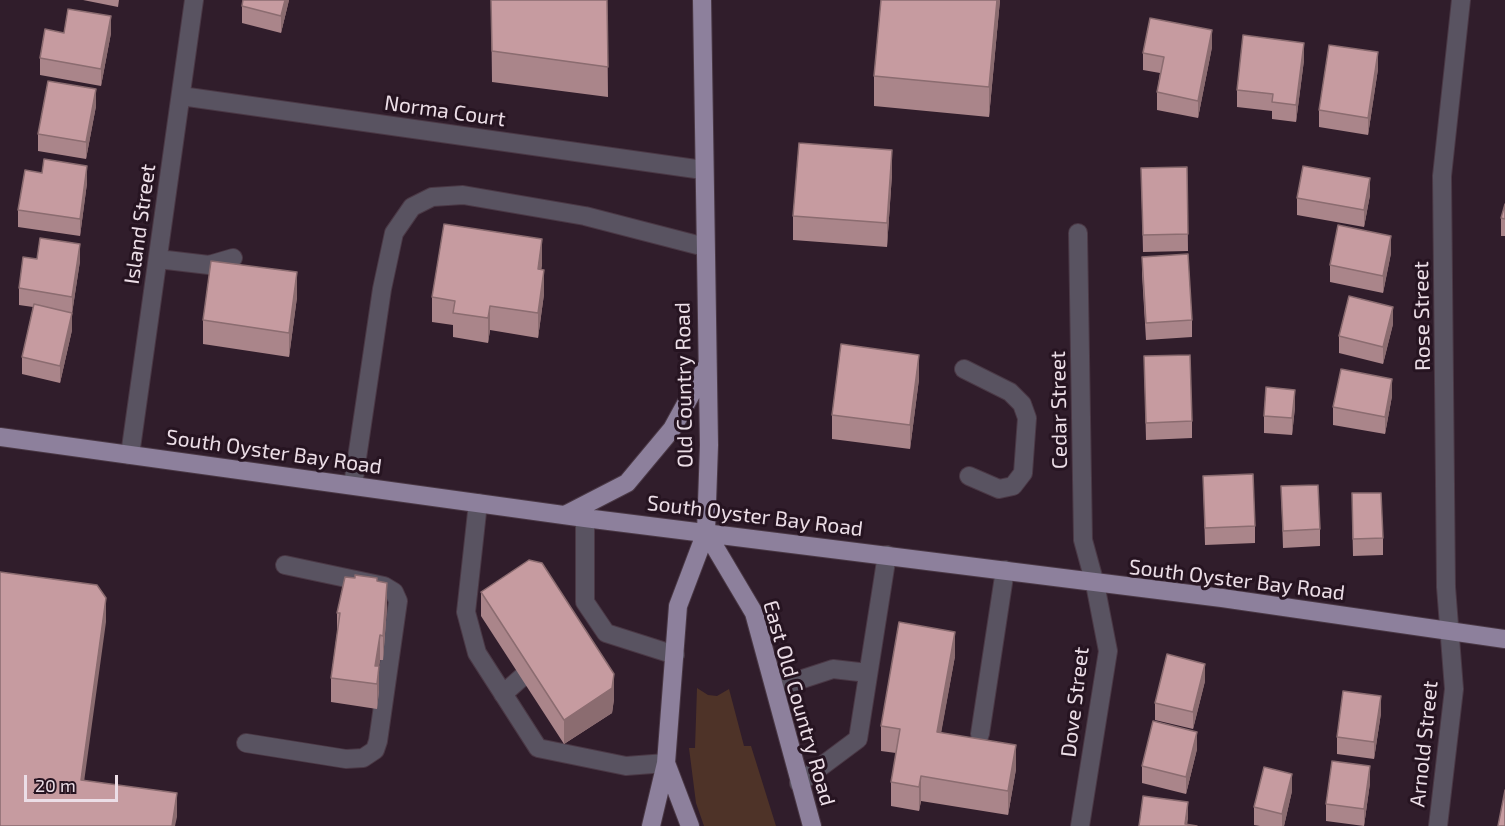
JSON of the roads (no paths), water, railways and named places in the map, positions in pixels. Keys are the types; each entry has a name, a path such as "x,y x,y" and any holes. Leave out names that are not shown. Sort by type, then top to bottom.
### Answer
{"main road":[{"name":"Old Country Road","path":"651,826 666,763 678,606 706,532 709,445 702,0"},
{"path":"565,515 627,483 672,429 707,365"},
{"name":"South Oyster Bay Road","path":"0,437 585,518 1005,570 1095,584 1222,598 1505,639"},
{"name":"East Old Country Road","path":"706,532 754,613 812,826"},
{"path":"666,763 690,826"}],"street":[{"name":"Island Street","path":"130,455 194,0"},
{"name":"Rose Street","path":"1450,631 1446,587 1442,176 1461,0"},
{"name":"Norma Court","path":"181,96 703,170"},
{"path":"353,485 394,233 412,207 432,197 463,195 598,220 705,247"},
{"name":"Cedar Street","path":"1078,233 1083,540 1095,584"},
{"path":"158,259 209,265 233,258"},
{"path":"964,369 1010,392 1022,404 1028,418 1023,473 1013,486 999,489 969,476"},
{"path":"478,503 466,612 477,653 538,748 626,766 666,763"},
{"path":"585,518 585,602 606,633 675,655"},
{"path":"799,783 858,739 887,555"},
{"path":"246,743 346,759 363,758 375,750 378,741 398,601 394,592 384,586 285,565"},
{"path":"980,734 1005,570"},
{"name":"Dove Street","path":"1080,826 1108,651 1095,584"},
{"path":"582,632 596,618"},
{"name":"Arnold Street","path":"1438,826 1454,689 1450,631"},
{"path":"775,688 833,669 868,673"},
{"path":"503,694 521,678"}]}
